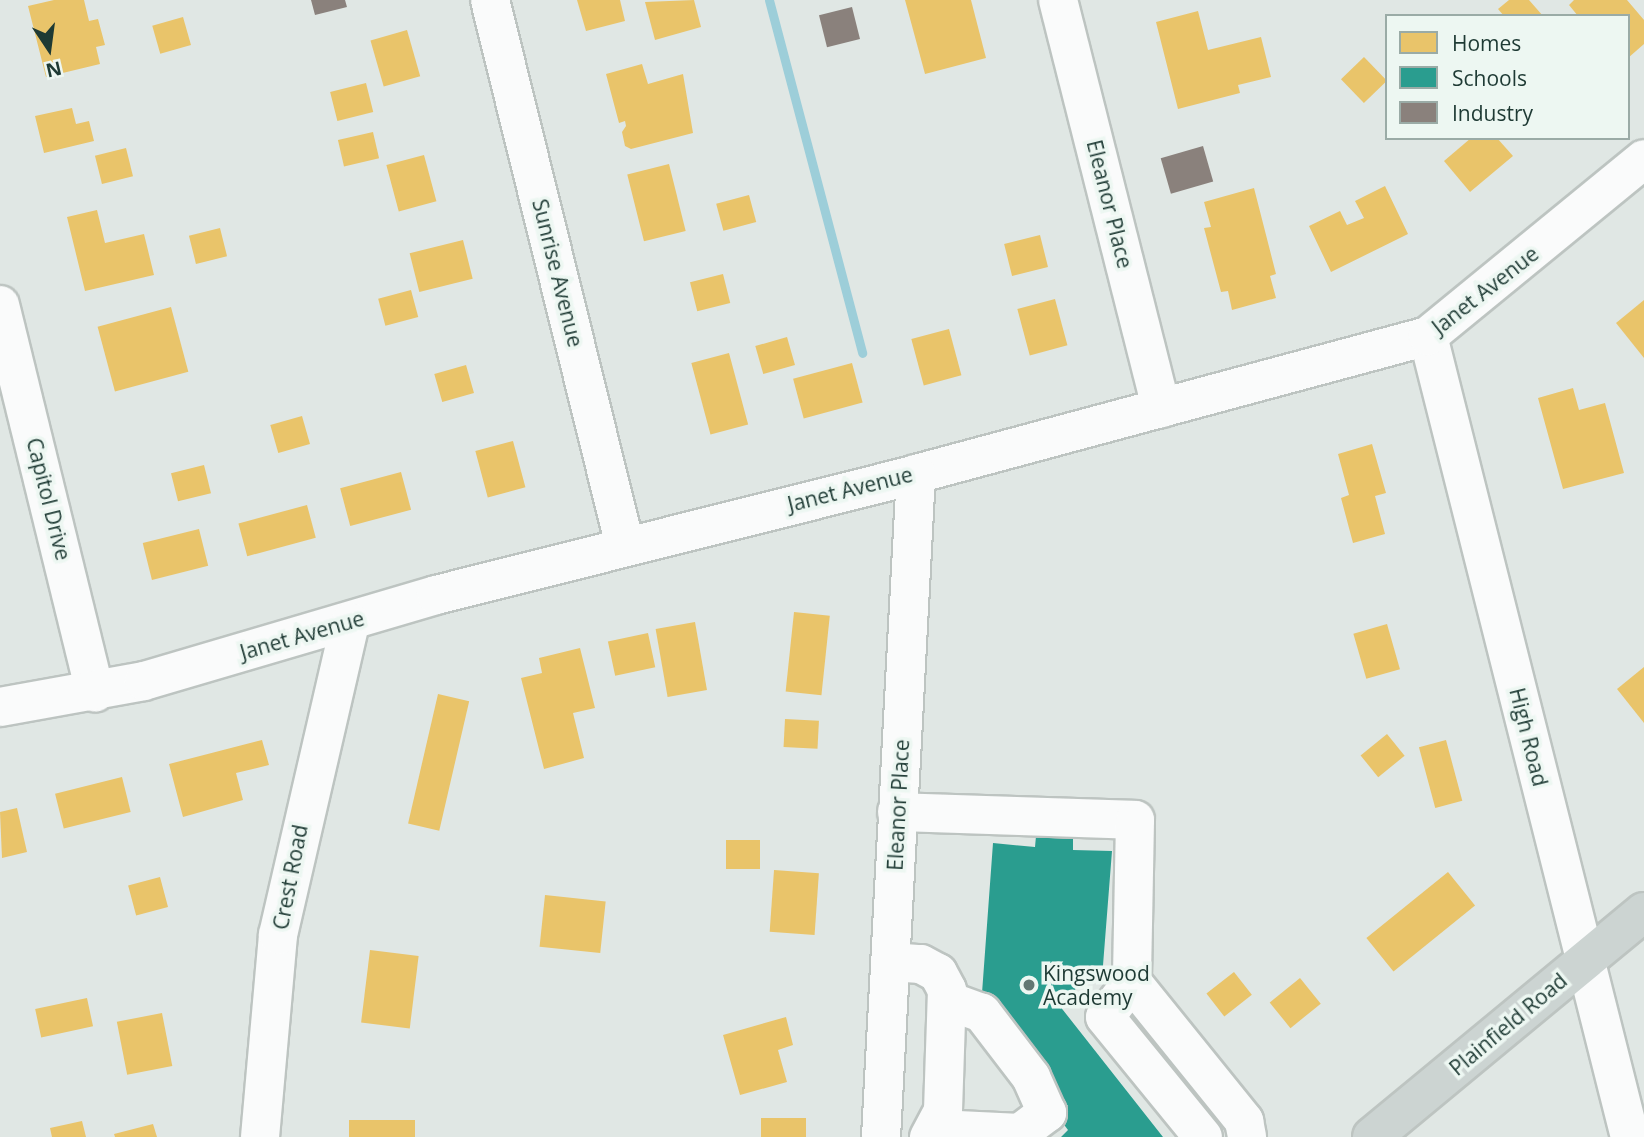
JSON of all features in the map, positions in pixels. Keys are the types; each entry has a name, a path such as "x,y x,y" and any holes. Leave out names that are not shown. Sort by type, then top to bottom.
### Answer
{"main road":[{"name":"Plainfield Road","path":"1373,1137 1644,912"}],"street":[{"name":"Sunrise Avenue","path":"490,0 625,546"},
{"name":"Eleanor Place","path":"1058,0 1161,408"},
{"name":"Janet Avenue","path":"0,707 95,693 625,546 916,474 1428,336 1644,159"},
{"name":"Capitol Drive","path":"0,305 95,693"},
{"name":"High Road","path":"1428,336 1630,1137"},
{"name":"Eleanor Place","path":"881,1137 916,474"},
{"name":"Crest Road","path":"260,1137 278,934 350,622"},
{"path":"897,812 1135,820 1132,982 1105,1017 1203,1137"},
{"path":"890,962 921,964 938,973 949,1001 943,1111 933,1133 1020,1133 1047,1113 1031,1077 982,1013 949,1001"},
{"path":"1132,982 1244,1121 1247,1137"}],"building: Homes":[{"path":"54,0 84,0 89,21 98,19 105,45 96,47 100,64 46,77 28,6"},
{"path":"577,0 620,0 625,21 586,31"},
{"path":"694,0 701,27 655,40 645,2"},
{"path":"905,0 971,0 986,58 925,74"},
{"path":"1509,0 1529,0 1541,14 1502,14 1498,9"},
{"path":"1574,0 1627,0 1644,20 1644,44 1630,56 1630,14 1576,14 1569,5"},
{"path":"1198,11 1208,50 1261,37 1271,77 1238,85 1240,93 1178,109 1156,22"},
{"path":"183,17 191,45 160,54 152,26"},
{"path":"407,30 420,76 384,87 370,40"},
{"path":"1364,57 1385,79 1385,83 1364,103 1341,79"},
{"path":"642,64 648,84 683,74 693,133 631,149 625,146 622,132 626,126 625,121 619,123 606,74"},
{"path":"366,83 373,112 337,121 330,92"},
{"path":"72,108 76,124 89,121 94,141 44,153 35,116"},
{"path":"373,132 379,158 344,166 338,140"},
{"path":"1469,140 1499,140 1513,156 1470,192 1444,161"},
{"path":"126,148 133,176 102,184 95,156"},
{"path":"424,155 436,201 399,211 386,165"},
{"path":"669,164 686,231 644,241 627,174"},
{"path":"1385,186 1408,234 1331,272 1309,226 1340,211 1347,225 1364,218 1355,201"},
{"path":"1254,188 1276,274 1270,276 1276,298 1232,310 1228,291 1221,292 1204,228 1211,227 1204,202"},
{"path":"749,195 756,222 723,231 716,204"},
{"path":"97,210 105,243 144,234 154,275 85,291 67,217"},
{"path":"220,228 227,256 196,264 189,236"},
{"path":"1040,235 1048,267 1012,276 1004,244"},
{"path":"463,240 473,279 419,292 410,253"},
{"path":"723,274 730,303 697,311 690,282"},
{"path":"411,290 418,317 385,326 378,299"},
{"path":"1055,299 1067,345 1030,355 1017,309"},
{"path":"1644,300 1644,358 1616,323"},
{"path":"171,307 188,372 115,391 98,327"},
{"path":"949,329 961,375 924,385 911,339"},
{"path":"787,337 795,365 763,374 755,346"},
{"path":"729,353 748,424 710,435 691,363"},
{"path":"852,363 863,403 804,418 793,379"},
{"path":"466,365 474,393 442,402 434,374"},
{"path":"1573,388 1579,410 1605,403 1624,473 1563,489 1538,398"},
{"path":"302,416 310,444 278,453 270,425"},
{"path":"513,441 525,487 488,497 475,451"},
{"path":"1372,444 1386,493 1375,496 1385,534 1353,543 1341,498 1349,495 1338,454"},
{"path":"204,465 211,493 178,501 171,473"},
{"path":"401,472 411,510 350,526 340,488"},
{"path":"307,505 316,538 247,556 238,523"},
{"path":"199,529 208,566 152,580 143,543"},
{"path":"794,612 830,616 821,695 786,692"},
{"path":"695,622 707,690 668,697 656,629"},
{"path":"1387,624 1400,669 1366,679 1353,634"},
{"path":"648,633 655,667 615,676 608,642"},
{"path":"580,648 595,708 573,713 584,758 544,769 521,678 542,673 539,658"},
{"path":"1644,667 1644,723 1617,689"},
{"path":"438,694 469,701 439,831 408,824"},
{"path":"785,719 819,721 817,749 784,747"},
{"path":"1387,734 1405,756 1378,777 1361,755"},
{"path":"262,740 269,765 236,773 243,800 183,817 169,764"},
{"path":"1446,740 1462,801 1435,808 1419,747"},
{"path":"122,777 131,812 64,829 55,794"},
{"path":"17,808 27,852 2,858 0,812"},
{"path":"726,840 760,840 760,869 726,869"},
{"path":"774,870 819,873 815,935 770,932"},
{"path":"1448,872 1475,905 1393,971 1366,938"},
{"path":"160,877 168,907 136,915 128,886"},
{"path":"545,895 606,901 600,953 540,947"},
{"path":"370,950 419,956 410,1028 361,1022"},
{"path":"1234,972 1252,995 1224,1016 1206,994"},
{"path":"1300,978 1321,1004 1290,1028 1270,1003"},
{"path":"87,998 93,1026 41,1037 35,1009"},
{"path":"162,1013 172,1066 127,1075 117,1022"},
{"path":"786,1017 793,1045 778,1050 787,1082 740,1095 723,1035"},
{"path":"761,1118 806,1118 806,1137 761,1137"},
{"path":"349,1120 415,1120 415,1137 349,1137"},
{"path":"82,1121 86,1137 52,1137 50,1128"},
{"path":"153,1124 157,1137 115,1137 114,1134"}],"building: Schools":[{"name":"Kingswood Academy","path":"1036,836 1073,839 1073,850 1112,851 1102,978 1076,976 1075,993 1048,991 1163,1137 1061,1137 1068,1130 1056,1114 1068,1106 1006,1032 982,993 993,843 1035,847"}],"building: Industry":[{"path":"311,0 345,0 347,7 315,15"},
{"path":"852,7 860,39 827,47 819,15"},
{"path":"1203,146 1213,182 1171,194 1161,158"}],"waterway":[{"path":"769,0 862,353"}],"place":[{"name":"Kingswood Academy","path":"1029,985"}]}
